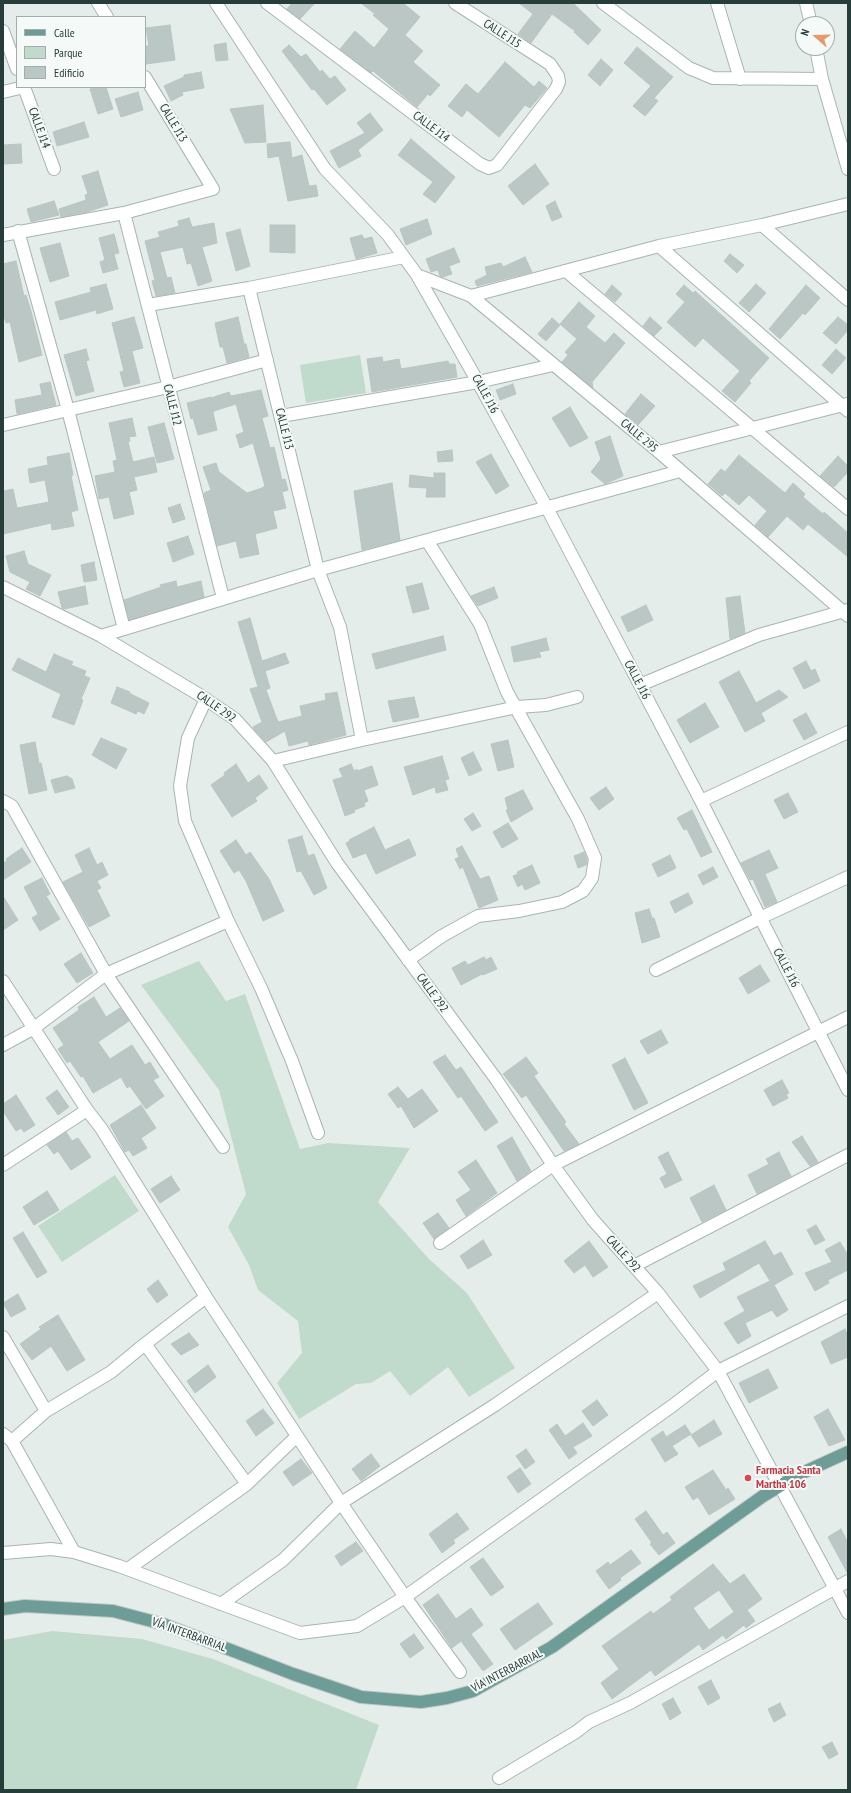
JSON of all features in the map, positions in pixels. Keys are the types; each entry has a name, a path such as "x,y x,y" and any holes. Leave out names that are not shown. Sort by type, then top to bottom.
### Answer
{"main road":[{"name":"VÍA INTERBARRIAL","path":"3,1609 25,1606 113,1611 163,1624 293,1674 361,1697 422,1702 473,1691 552,1647 780,1486 848,1452"}],"street":[{"path":"98,3 106,16"},
{"name":"CALLE J16","path":"216,3 325,169 337,184 370,214 417,275 547,508 701,801 848,1090"},
{"name":"CALLE J14","path":"267,3 480,164 489,168 497,165 556,89 559,82 558,76 550,64"},
{"name":"CALLE J15","path":"455,3 550,64"},
{"path":"602,3 689,68 713,78 822,79"},
{"path":"717,3 740,79"},
{"path":"806,3 809,16"},
{"path":"3,31 16,66"},
{"path":"818,56 822,79 848,169"},
{"name":"CALLE J13","path":"124,212 213,189 146,79"},
{"path":"3,92 20,88"},
{"name":"CALLE J14","path":"24,88 54,169"},
{"path":"470,296 659,246 762,225 848,204"},
{"path":"3,235 124,212"},
{"name":"CALLE J12","path":"124,212 222,598"},
{"path":"762,225 848,300"},
{"path":"18,231 68,410 124,629"},
{"path":"659,246 846,407"},
{"path":"148,305 249,288 404,257"},
{"path":"566,271 848,509"},
{"name":"CALLE 295","path":"417,275 470,296 659,452 846,612"},
{"name":"CALLE J13","path":"249,288 318,570 340,627 362,740"},
{"path":"3,425 168,387 267,360"},
{"path":"281,416 478,382 553,365"},
{"path":"659,452 753,428 846,407"},
{"path":"101,636 318,570 428,542 680,471"},
{"path":"408,960 442,936 478,916 519,911 562,902 583,891 592,878 595,858 578,819 508,692 480,624 428,542"},
{"name":"CALLE 292","path":"3,587 101,636 206,699 235,719 273,761 337,863 496,1079 553,1165 593,1220 658,1292 718,1371 848,1613"},
{"path":"640,685 760,635 846,612"},
{"path":"273,761 362,740 517,707 546,705 577,697"},
{"path":"206,699 188,738 180,786 185,821 228,921 261,988 289,1053 318,1133"},
{"path":"701,801 848,732"},
{"path":"3,801 12,806 106,974 223,1147"},
{"path":"656,970 760,918 848,877"},
{"path":"3,1045 34,1028 106,974 228,921"},
{"path":"3,981 87,1110 101,1128 206,1297 341,1503 405,1597 460,1672"},
{"path":"440,1242 553,1165 848,1017"},
{"path":"3,1165 87,1110"},
{"path":"634,1266 848,1156"},
{"path":"221,1604 283,1560 341,1503 495,1406 658,1292"},
{"path":"74,1552 7,1437 46,1411 111,1372 206,1297"},
{"path":"3,1553 51,1549 74,1552 128,1569 300,1633 357,1626 405,1597 672,1406 718,1371 848,1306"},
{"path":"3,1337 46,1411"},
{"path":"145,1344 247,1484"},
{"path":"128,1569 247,1484 297,1436"},
{"path":"499,1778 576,1732 589,1722 630,1704 848,1581"}],"green space":[{"path":"360,355 366,393 306,403 300,365"},
{"path":"199,961 226,1001 245,994 300,1149 328,1143 410,1148 378,1202 429,1259 467,1293 515,1368 469,1397 448,1367 410,1396 390,1371 371,1383 356,1384 299,1419 277,1383 302,1353 298,1321 258,1290 249,1265 228,1227 246,1194 219,1090 141,985"},
{"path":"115,1175 139,1211 62,1262 38,1226"},
{"path":"52,1631 142,1639 213,1659 379,1725 356,1790 3,1790 3,1640"}],"building":[{"path":"292,3 315,3 300,19 287,9"},
{"path":"361,3 403,3 420,17 405,35 423,51 413,62 440,85 430,96 428,94 417,107 373,71 371,73 340,49 355,31 374,48 389,29 373,15 375,14"},
{"path":"519,3 573,3 601,30 588,45 574,32 575,31 552,14 531,43 518,34 533,14"},
{"path":"170,25 175,60 146,64 146,46 149,46 146,28"},
{"path":"226,43 228,60 216,61 214,45"},
{"path":"289,45 301,57 306,54 320,72 322,70 330,79 335,76 346,90 327,105 314,89 312,90 282,51"},
{"path":"637,47 673,77 654,98 658,101 645,116 633,106 651,86 624,63"},
{"path":"601,59 613,70 600,86 588,75"},
{"path":"505,62 534,87 539,81 547,88 530,108 525,105 499,137 467,110 462,117 448,106 466,84 478,94"},
{"path":"201,72 204,88 182,92 183,95 171,101 164,86 184,77 184,75"},
{"path":"106,88 113,109 98,114 90,89"},
{"path":"138,92 143,110 121,117 115,99"},
{"path":"263,105 266,142 245,143 230,109"},
{"path":"370,113 383,130 358,150 361,156 339,168 330,151 365,133 357,123"},
{"path":"84,122 89,137 57,146 53,132"},
{"path":"411,139 455,177 435,203 423,194 433,182 398,155"},
{"path":"290,142 292,158 302,155 309,186 316,185 318,196 288,201 279,156 268,158 267,144"},
{"path":"21,144 22,163 4,164 3,145"},
{"path":"535,164 549,184 523,205 508,186"},
{"path":"98,171 108,205 87,212 61,217 59,209 86,200 85,195 88,194 82,176"},
{"path":"54,201 59,215 31,222 27,209"},
{"path":"555,201 562,217 552,221 546,206"},
{"path":"189,218 192,227 214,223 217,243 202,247 212,281 198,286 191,263 187,264 183,247 160,252 167,278 171,277 175,293 156,296 152,281 155,280 145,241 160,237 158,232 179,226 178,221"},
{"path":"427,219 432,234 406,245 400,229"},
{"path":"270,225 295,225 295,253 270,252"},
{"path":"240,229 250,266 236,271 226,233"},
{"path":"114,234 119,253 114,254 118,269 103,273 100,262 105,260 99,238"},
{"path":"362,235 364,239 372,237 377,253 356,259 350,238"},
{"path":"60,243 69,276 50,282 40,248"},
{"path":"454,248 460,262 449,266 452,274 443,277 440,276 438,270 431,272 426,259"},
{"path":"730,254 744,265 737,273 724,261"},
{"path":"525,257 532,272 477,286 475,281 487,275 485,267 501,263 503,267"},
{"path":"16,261 24,296 26,295 31,311 42,355 19,362 10,322 6,323 3,313 3,264"},
{"path":"106,284 113,309 97,314 96,310 60,320 55,302 91,292 90,288"},
{"path":"756,284 766,293 749,312 739,303"},
{"path":"612,285 622,294 615,302 605,294"},
{"path":"684,285 693,293 695,291 769,358 749,381 751,383 735,402 722,391 740,371 703,338 695,347 667,322 685,302 676,294"},
{"path":"806,285 820,298 805,315 803,313 780,339 769,329"},
{"path":"579,302 595,316 586,327 605,343 614,333 625,343 592,382 593,388 562,362 568,355 565,352 577,339 560,324"},
{"path":"134,317 143,348 132,351 140,383 124,387 120,372 124,371 112,323"},
{"path":"238,317 244,344 246,344 249,357 227,363 223,347 220,347 215,323"},
{"path":"650,317 662,328 654,336 643,326"},
{"path":"838,317 848,325 848,330 836,344 823,333"},
{"path":"552,318 560,325 546,341 538,334"},
{"path":"86,349 89,360 86,361 94,391 76,396 64,355"},
{"path":"836,349 846,358 832,374 822,365"},
{"path":"382,357 383,362 399,359 401,369 448,361 449,364 455,364 457,377 372,392 367,359"},
{"path":"50,382 56,405 17,414 15,400 42,395 40,384"},
{"path":"513,384 516,394 500,400 496,390"},
{"path":"261,390 268,416 262,418 270,448 274,447 282,480 285,479 288,490 282,492 286,508 273,511 277,528 255,534 259,554 240,558 236,541 217,546 204,493 211,490 203,467 216,463 219,472 247,493 262,488 265,486 253,443 240,448 236,435 244,432 236,404 214,411 213,413 217,430 198,435 193,418 191,419 187,403 211,398 229,392 231,396"},
{"path":"641,394 655,406 638,425 625,414"},
{"path":"570,407 588,438 570,447 552,418"},
{"path":"132,418 136,436 129,437 130,441 128,442 133,462 154,457 157,472 134,477 137,490 129,492 134,514 114,519 109,497 99,499 95,476 115,472 113,461 117,460 109,423"},
{"path":"164,423 174,459 157,463 148,427"},
{"path":"610,436 623,476 605,484 591,472 601,459 595,442"},
{"path":"452,450 453,461 438,462 437,452"},
{"path":"69,453 73,475 71,476 78,510 71,512 74,526 52,530 51,523 3,534 3,491 13,489 17,508 49,502 45,480 30,483 28,469 48,465 47,457"},
{"path":"491,454 509,486 496,494 476,462"},
{"path":"739,455 785,493 793,483 805,494 803,497 823,514 824,512 848,533 848,557 808,524 803,530 787,516 768,537 755,525 767,511 749,495 739,505 725,493 722,496 708,484 721,469 725,472"},
{"path":"838,456 848,466 848,472 834,487 820,476"},
{"path":"434,473 445,473 445,497 426,497 427,488 409,487 410,475 434,478"},
{"path":"392,483 400,540 362,550 354,491"},
{"path":"180,504 185,519 173,523 168,508"},
{"path":"188,536 194,554 173,562 167,543"},
{"path":"24,551 28,564 51,575 40,596 26,589 30,582 10,572 6,556"},
{"path":"94,562 97,580 84,582 81,565"},
{"path":"176,581 177,587 201,581 204,597 129,620 124,600 161,587 160,585"},
{"path":"422,583 429,609 413,613 406,587"},
{"path":"85,586 88,604 64,609 62,608 58,592"},
{"path":"494,587 498,598 478,606 471,596"},
{"path":"740,596 745,633 730,639 726,598"},
{"path":"646,605 653,620 628,632 621,617"},
{"path":"250,618 262,661 285,653 289,663 265,671 270,688 266,690 278,722 302,716 300,706 326,700 325,694 337,692 346,735 309,745 308,741 289,746 285,731 266,742 255,730 253,727 262,722 250,689 258,687 238,622"},
{"path":"443,636 446,650 376,669 372,654"},
{"path":"546,638 549,650 539,652 541,657 514,662 511,647"},
{"path":"54,654 73,662 71,665 86,671 84,676 90,678 81,699 83,700 74,725 52,717 61,694 12,670 18,658 46,672"},
{"path":"806,661 811,671 815,669 820,681 804,689 793,668"},
{"path":"739,671 756,703 779,690 788,697 761,713 765,721 745,732 719,682"},
{"path":"117,687 130,692 129,693 149,703 144,714 138,711 136,714 111,703"},
{"path":"414,697 419,717 393,722 388,701"},
{"path":"705,703 719,727 690,743 677,720"},
{"path":"806,713 817,733 804,740 793,720"},
{"path":"101,738 127,749 116,769 92,755"},
{"path":"508,740 514,767 498,771 491,744"},
{"path":"35,742 39,763 41,763 47,790 29,794 20,745"},
{"path":"473,752 482,770 469,776 461,758"},
{"path":"442,756 449,779 445,780 448,790 436,793 435,787 413,795 404,767"},
{"path":"236,764 248,783 259,775 268,788 255,798 257,801 232,817 211,785 225,775 224,773"},
{"path":"351,764 354,771 372,766 378,785 364,790 368,801 364,803 365,806 354,810 355,812 345,816 333,780 343,777 339,769"},
{"path":"67,776 72,779 75,788 55,793 51,780"},
{"path":"606,787 614,799 599,810 590,798"},
{"path":"523,790 533,809 511,822 506,810 508,810 505,798"},
{"path":"788,793 798,812 784,819 774,800"},
{"path":"692,810 712,852 701,857 687,829 684,830 677,818"},
{"path":"473,813 481,826 472,831 464,819"},
{"path":"508,823 518,839 502,848 493,832"},
{"path":"374,827 385,850 409,839 416,855 376,874 366,853 353,858 346,843"},
{"path":"302,836 308,856 314,854 327,888 314,895 301,871 297,872 288,840"},
{"path":"236,840 246,855 250,852 269,879 284,911 263,921 246,881 239,870 234,873 220,851"},
{"path":"462,846 480,879 489,876 498,900 479,908 463,867 460,869 455,859 459,857 456,849"},
{"path":"22,848 31,862 3,880 3,863 7,861 6,859"},
{"path":"89,848 97,865 102,862 108,875 97,881 101,888 97,890 110,916 89,927 63,882 83,872 75,855"},
{"path":"769,850 778,868 765,874 777,902 765,907 753,879 750,880 741,863"},
{"path":"584,852 587,859 586,865 578,868 574,856"},
{"path":"670,855 676,868 658,877 652,864"},
{"path":"532,865 540,883 525,890 522,884 518,887 513,876 518,874 517,872"},
{"path":"713,867 718,877 703,885 698,875"},
{"path":"42,878 50,894 46,896 60,919 40,931 32,918 38,914 24,887"},
{"path":"688,893 693,903 675,913 670,902"},
{"path":"3,896 18,920 3,930"},
{"path":"649,909 652,918 654,918 660,937 642,943 635,913"},
{"path":"81,953 93,973 77,983 64,964"},
{"path":"484,957 486,960 491,957 497,969 483,975 482,974 461,985 452,968 465,961 468,965"},
{"path":"760,965 770,981 748,994 739,978"},
{"path":"94,997 106,1017 120,1008 129,1021 98,1042 110,1059 132,1045 145,1065 150,1062 159,1077 153,1080 164,1096 146,1109 130,1086 127,1088 121,1077 93,1093 83,1076 81,1077 70,1061 67,1063 58,1049 64,1045 53,1028 79,1010 78,1007"},
{"path":"661,1030 668,1043 648,1054 640,1041"},
{"path":"445,1055 456,1070 461,1067 498,1122 485,1131 461,1096 458,1098 433,1062"},
{"path":"526,1057 538,1073 534,1076 566,1122 564,1124 579,1144 564,1151 526,1095 522,1098 503,1074"},
{"path":"625,1058 648,1103 634,1110 612,1065"},
{"path":"782,1080 789,1093 786,1094 788,1098 773,1106 764,1090"},
{"path":"398,1087 408,1099 422,1089 438,1111 414,1128 401,1106 398,1108 388,1094"},
{"path":"57,1090 69,1107 58,1115 46,1098"},
{"path":"16,1095 35,1125 24,1132 21,1128 16,1131 3,1111 3,1104"},
{"path":"141,1105 156,1128 141,1138 147,1148 133,1156 129,1150 125,1152 110,1125"},
{"path":"66,1132 72,1141 78,1138 91,1157 71,1170 58,1151 54,1154 47,1145"},
{"path":"802,1136 818,1162 810,1166 792,1142"},
{"path":"512,1137 531,1171 517,1181 497,1146"},
{"path":"668,1152 682,1180 665,1188 660,1178 667,1174 658,1157"},
{"path":"779,1152 791,1176 757,1194 748,1175 769,1164 766,1159"},
{"path":"476,1160 497,1193 466,1216 456,1200 471,1190 458,1172"},
{"path":"171,1176 180,1190 160,1203 151,1189"},
{"path":"714,1185 726,1210 702,1222 690,1198"},
{"path":"47,1191 59,1210 34,1225 23,1207"},
{"path":"438,1213 449,1228 434,1239 423,1223"},
{"path":"816,1225 825,1240 815,1245 807,1230"},
{"path":"23,1232 47,1272 37,1278 13,1238"},
{"path":"483,1240 492,1255 468,1269 460,1256"},
{"path":"589,1241 608,1267 593,1277 585,1265 574,1273 564,1261"},
{"path":"765,1241 774,1256 781,1252 793,1274 774,1285 788,1310 777,1317 772,1310 745,1323 751,1336 738,1344 724,1323 745,1311 737,1297 770,1281 759,1263 700,1298 693,1286 726,1270 723,1263"},
{"path":"840,1242 848,1255 848,1270 828,1280 829,1283 815,1291 805,1273 832,1262 825,1250"},
{"path":"158,1280 168,1295 157,1303 147,1289"},
{"path":"18,1294 26,1309 11,1317 3,1303"},
{"path":"58,1315 85,1360 67,1371 51,1346 32,1360 20,1344 41,1329 39,1327"},
{"path":"845,1329 848,1336 848,1357 831,1364 821,1342"},
{"path":"189,1333 199,1345 181,1355 171,1344"},
{"path":"208,1365 216,1377 195,1393 187,1381"},
{"path":"768,1369 778,1388 749,1403 739,1383"},
{"path":"597,1400 608,1415 593,1426 582,1411"},
{"path":"263,1409 274,1423 256,1436 246,1421"},
{"path":"828,1409 845,1440 829,1446 814,1417"},
{"path":"714,1420 722,1434 699,1447 691,1435"},
{"path":"583,1423 592,1436 573,1447 577,1453 569,1459 549,1430 557,1424 565,1436"},
{"path":"685,1425 691,1434 672,1446 678,1454 665,1462 651,1439 663,1431 666,1437"},
{"path":"526,1449 535,1462 525,1469 516,1456"},
{"path":"371,1454 380,1466 361,1481 352,1469"},
{"path":"301,1459 312,1473 293,1486 283,1472"},
{"path":"520,1468 531,1484 518,1493 507,1477"},
{"path":"713,1470 726,1490 728,1488 735,1499 709,1515 698,1497 693,1500 685,1487"},
{"path":"646,1511 663,1535 667,1532 675,1543 659,1555 650,1544 652,1543 635,1519"},
{"path":"457,1513 469,1529 453,1540 455,1543 442,1553 429,1534"},
{"path":"841,1529 848,1543 848,1574 828,1537"},
{"path":"356,1542 363,1551 341,1566 335,1556"},
{"path":"631,1550 641,1563 620,1578 621,1580 609,1589 596,1571 608,1562 610,1565"},
{"path":"483,1558 504,1587 491,1596 470,1567"},
{"path":"713,1564 730,1584 744,1574 762,1599 747,1610 755,1621 746,1628 744,1625 726,1639 723,1635 703,1650 699,1644 655,1676 651,1670 612,1699 601,1683 619,1669 602,1646 651,1611 653,1614 672,1600 670,1597","holes":["719,1590 734,1612 709,1630 693,1608"]},
{"path":"438,1594 456,1619 471,1608 483,1625 471,1634 493,1664 483,1671 461,1641 452,1648 423,1605"},
{"path":"538,1603 553,1624 515,1650 500,1629"},
{"path":"414,1634 424,1648 410,1658 400,1644"},
{"path":"711,1680 720,1698 708,1705 698,1687"},
{"path":"673,1698 681,1713 670,1720 662,1704"},
{"path":"780,1703 786,1715 774,1722 768,1709"},
{"path":"832,1742 838,1754 829,1759 822,1747"}],"place":[{"name":"Farmacia Santa Martha 106","path":"748,1478"}]}
